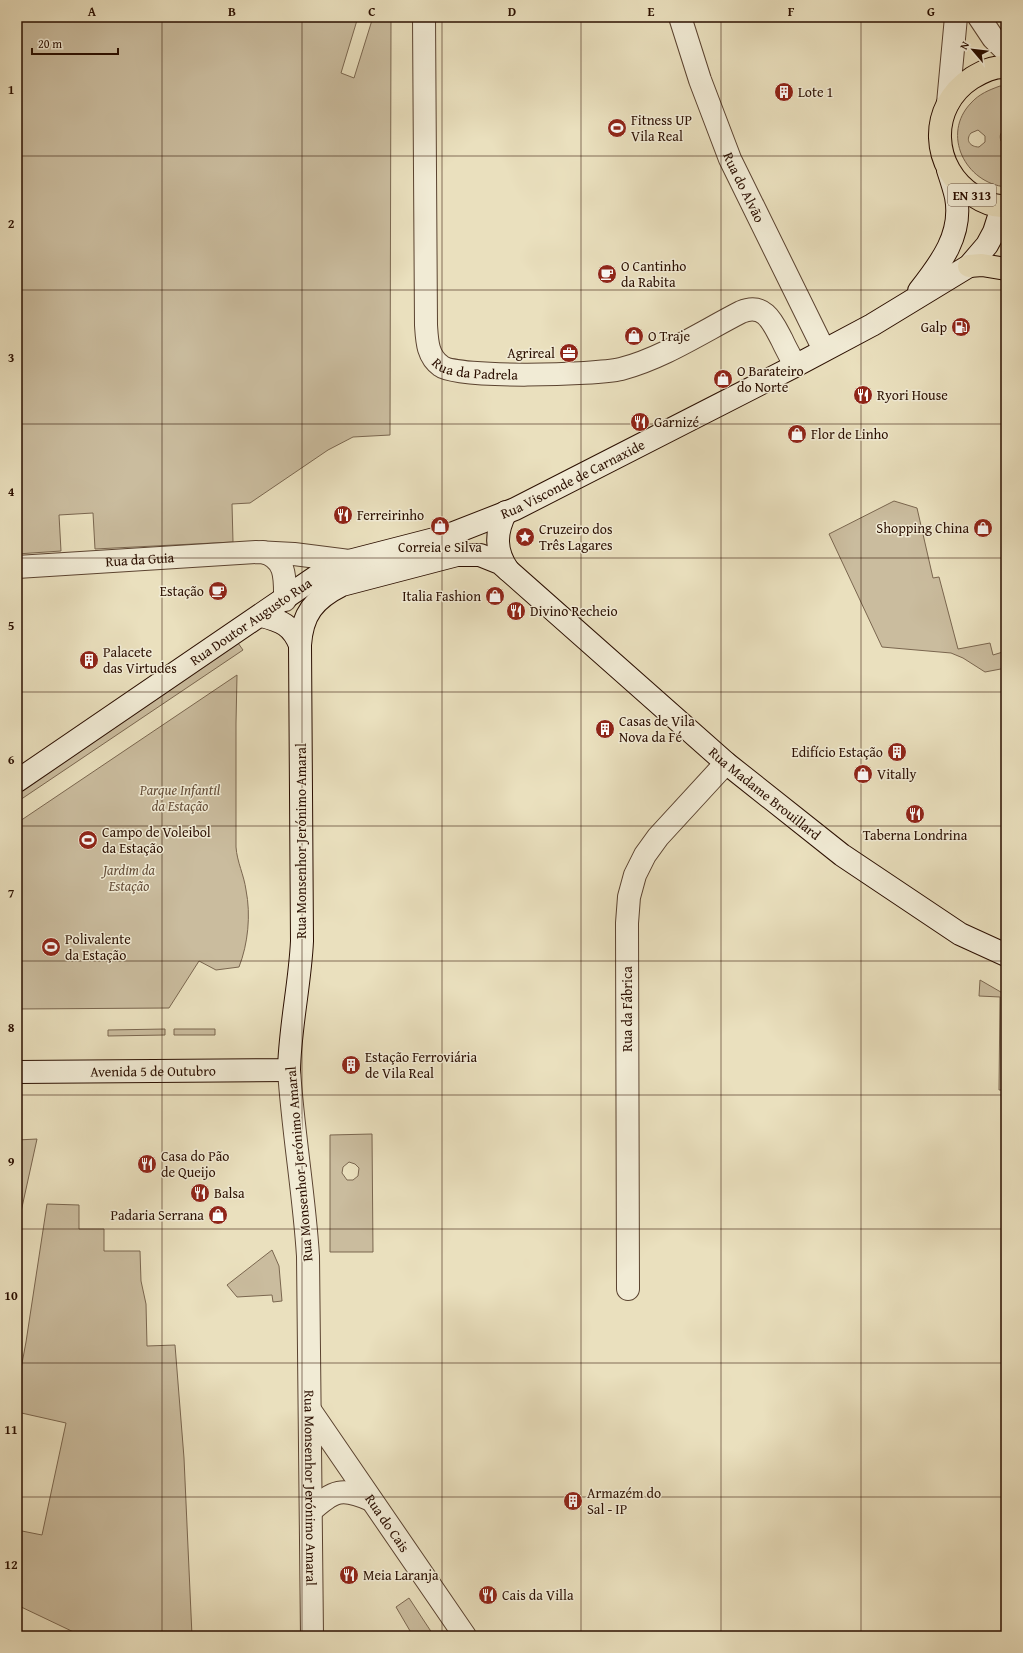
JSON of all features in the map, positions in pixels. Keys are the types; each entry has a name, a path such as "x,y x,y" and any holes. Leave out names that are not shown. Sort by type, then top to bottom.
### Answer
{"main road":[{"name":"EN 313","path":"1004,206 978,199 965,191 956,182 948,170 940,144 940,131 943,116 948,103 965,82 990,69 1006,67"},
{"path":"970,266 982,265 1006,269"}],"street":[{"name":"Rua da Padrela","path":"424,17 426,325 428,347 436,362 450,371 476,374 550,374 608,371 632,365 655,356 744,311 755,310 763,312 769,316 796,366"},
{"name":"Rua do Alvão","path":"680,17 700,80 730,158 824,350"},
{"path":"948,103 956,17"},
{"path":"979,17 993,38 1006,51"},
{"name":"EN 313","path":"911,301 942,260 956,228 956,197 948,170"},
{"path":"970,266 987,245 994,232 1004,206"},
{"name":"Rua Visconde de Carnaxide","path":"349,561 441,538 506,512 796,366 872,325 970,266"},
{"path":"506,512 499,526 497,540 499,553 508,570"},
{"path":"263,552 275,558 283,570 285,579 285,600"},
{"name":"Rua da Guia","path":"17,567 263,552 294,554 349,561"},
{"name":"Rua Monsenhor Jerónimo Amaral","path":"312,1636 307,1232 294,1134 290,1070 291,1028 302,941 300,645 303,624 314,604 326,594 346,584 466,554 487,557 500,563 508,570"},
{"name":"Rua Doutor Augusto Rua","path":"17,781 262,616 326,570 349,561"},
{"name":"Rua Madame Brouillard","path":"508,570 726,763 842,855 960,934 1006,956"},
{"path":"262,616 284,623 293,631 300,645"},
{"name":"Rua da Fábrica","path":"628,1289 626,923 629,897 635,875 648,850 665,829 726,763"},
{"name":"Avenida 5 de Outubro","path":"17,1072 290,1070"},
{"name":"Rua do Cais","path":"310,1410 465,1636"},
{"path":"311,1511 322,1500 338,1492 346,1491 371,1500"}],"green space":[{"path":"17,17 358,17 341,73 354,78 373,17 391,17 390,435 353,437 328,450 250,503 232,504 233,542 95,549 93,513 59,515 61,551 17,554"},
{"path":"1000,86 1006,86 1006,129 1002,132 1000,137 1001,141 1006,145 1006,187 991,184 979,177 969,167 962,155 958,142 958,129 962,115 971,103 977,97","holes":["978,130 985,136 985,142 979,147 973,146 969,143 968,138 971,133"]},
{"path":"894,501 917,508 933,578 939,577 958,649 990,643 993,655 1006,651 1006,668 985,672 963,658 951,653 882,647 829,534"},
{"path":"238,643 243,650 17,802 17,791"},
{"name":"Jardim da Estação","path":"237,675 236,847 248,900 248,929 245,949 239,967 216,970 199,961 169,1008 17,1009 17,823"},
{"path":"980,980 1006,995 1006,1090 999,1090 1000,997 979,996"},
{"path":"165,1029 165,1035 108,1036 108,1030"},
{"path":"174,1029 215,1029 215,1035 174,1035"},
{"path":"372,1134 373,1252 330,1252 330,1135","holes":["349,1162 355,1164 359,1168 358,1176 353,1180 347,1180 342,1173 343,1167"]},
{"path":"37,1139 17,1230 17,1140"},
{"path":"47,1204 79,1205 79,1229 104,1229 104,1251 140,1251 141,1281 146,1304 147,1346 175,1345 184,1458 192,1636 82,1636 17,1605 17,1530 42,1535 66,1423 17,1412 17,1390 26,1342"},
{"path":"272,1250 279,1266 282,1301 273,1302 272,1295 237,1297 227,1285"},
{"path":"409,1598 434,1636 413,1636 396,1607"}],"place":[{"name":"Lote 1","path":"784,92"},
{"name":"Fitness UP Vila Real","path":"617,128"},
{"name":"O Cantinho da Rabita","path":"607,274"},
{"name":"Galp","path":"961,327"},
{"name":"O Traje","path":"634,336"},
{"name":"Agrireal","path":"569,353"},
{"name":"O Barateiro do Norte","path":"723,379"},
{"name":"Ryori House","path":"863,395"},
{"name":"Garnizé","path":"640,422"},
{"name":"Flor de Linho","path":"797,434"},
{"name":"Ferreirinho","path":"343,515"},
{"name":"Correia e Silva","path":"440,526"},
{"name":"Shopping China","path":"983,528"},
{"name":"Cruzeiro dos Três Lagares","path":"525,537"},
{"name":"Estação","path":"218,591"},
{"name":"Italia Fashion","path":"495,596"},
{"name":"Divino Recheio","path":"516,611"},
{"name":"Palacete das Virtudes","path":"89,660"},
{"name":"Casas de Vila Nova da Fé","path":"605,729"},
{"name":"Edifício Estação","path":"897,752"},
{"name":"Vitally","path":"863,774"},
{"name":"Taberna Londrina","path":"915,814"},
{"name":"Campo de Voleibol da Estação","path":"88,840"},
{"name":"Polivalente da Estação","path":"51,947"},
{"name":"Estação Ferroviária de Vila Real","path":"351,1065"},
{"name":"Casa do Pão de Queijo","path":"147,1164"},
{"name":"Balsa","path":"200,1193"},
{"name":"Padaria Serrana","path":"218,1215"},
{"name":"Armazém do Sal - IP","path":"573,1501"},
{"name":"Meia Laranja","path":"349,1575"},
{"name":"Cais da Villa","path":"488,1595"}],"park label":[{"name":"Parque Infantil da Estação","path":"180,798"}]}
